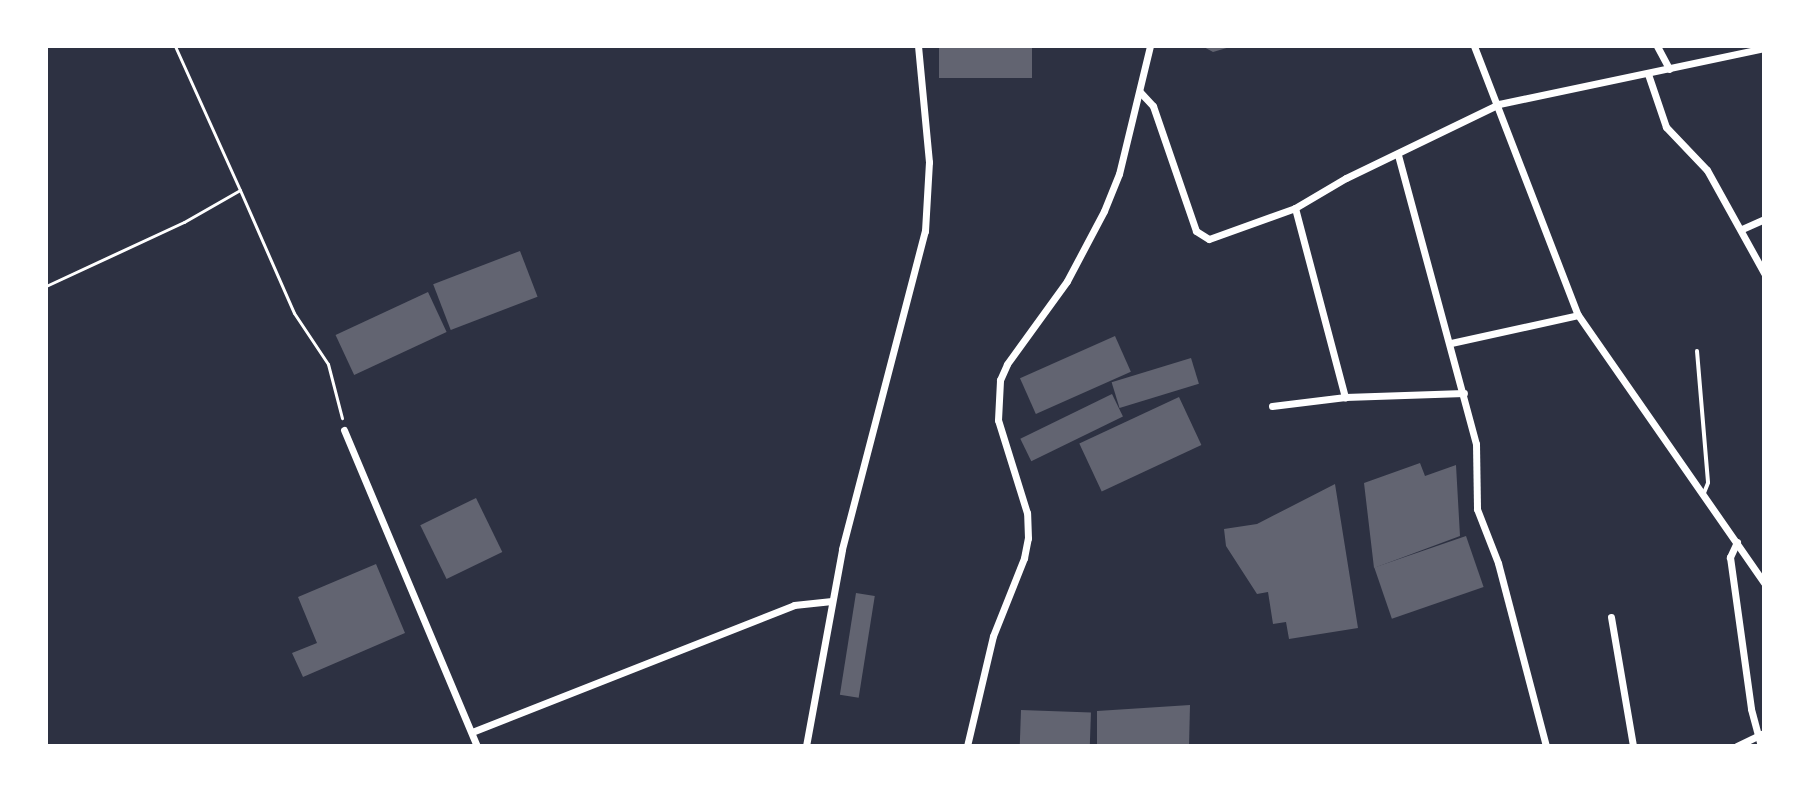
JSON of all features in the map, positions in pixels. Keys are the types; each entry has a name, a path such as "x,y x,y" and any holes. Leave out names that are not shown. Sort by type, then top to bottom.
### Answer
{"street":[{"path":"806,746 842,549 925,231 929,162 918,46"},
{"path":"967,746 993,636 1024,558 1028,538 1027,513 998,420 1000,380 1007,364 1086,248 1119,174 1150,46"},
{"path":"1474,46 1499,104 1578,315 1764,583"},
{"path":"1657,46 1669,69"},
{"path":"1140,92 1153,106 1200,235 1215,238 1295,208 1337,182 1499,104 1764,48"},
{"path":"1648,74 1666,127 1707,170 1764,273"},
{"path":"1398,155 1476,444 1477,509 1498,563 1546,746"},
{"path":"1295,208 1345,397"},
{"path":"1742,229 1764,219"},
{"path":"1451,343 1578,315"},
{"path":"1272,406 1345,397 1464,393"},
{"path":"344,430 477,746"},
{"path":"1737,542 1730,557 1751,709 1761,734 1761,746"},
{"path":"472,732 794,605 832,601"},
{"path":"1611,617 1633,746"},
{"path":"1737,746 1761,734"}],"lane":[{"path":"1697,351 1708,483 1704,493"}],"path":[{"path":"175,46 294,313 328,364 344,430"},
{"path":"46,286 184,222 240,190"}],"building":[{"path":"939,46 1032,46 1032,78 939,78"},
{"path":"1202,46 1230,46 1230,47 1213,52"},
{"path":"520,251 538,297 451,330 433,284"},
{"path":"428,292 447,332 354,375 336,335"},
{"path":"1115,336 1131,372 1036,414 1020,378"},
{"path":"1191,358 1199,384 1120,408 1112,382"},
{"path":"1112,394 1123,416 1031,461 1020,439"},
{"path":"1179,397 1201,445 1102,492 1079,443"},
{"path":"1420,463 1425,476 1456,465 1460,536 1374,568 1364,483"},
{"path":"1335,484 1358,628 1289,639 1286,622 1273,624 1268,592 1257,594 1226,546 1224,529 1257,524"},
{"path":"476,498 502,552 447,579 420,525"},
{"path":"1466,536 1484,587 1392,619 1374,568"},
{"path":"376,564 405,633 303,677 292,653 317,643 298,597"},
{"path":"856,593 875,596 859,698 840,695"},
{"path":"1190,705 1189,746 1097,746 1097,711"},
{"path":"1021,710 1091,712 1090,746 1020,746"}]}
